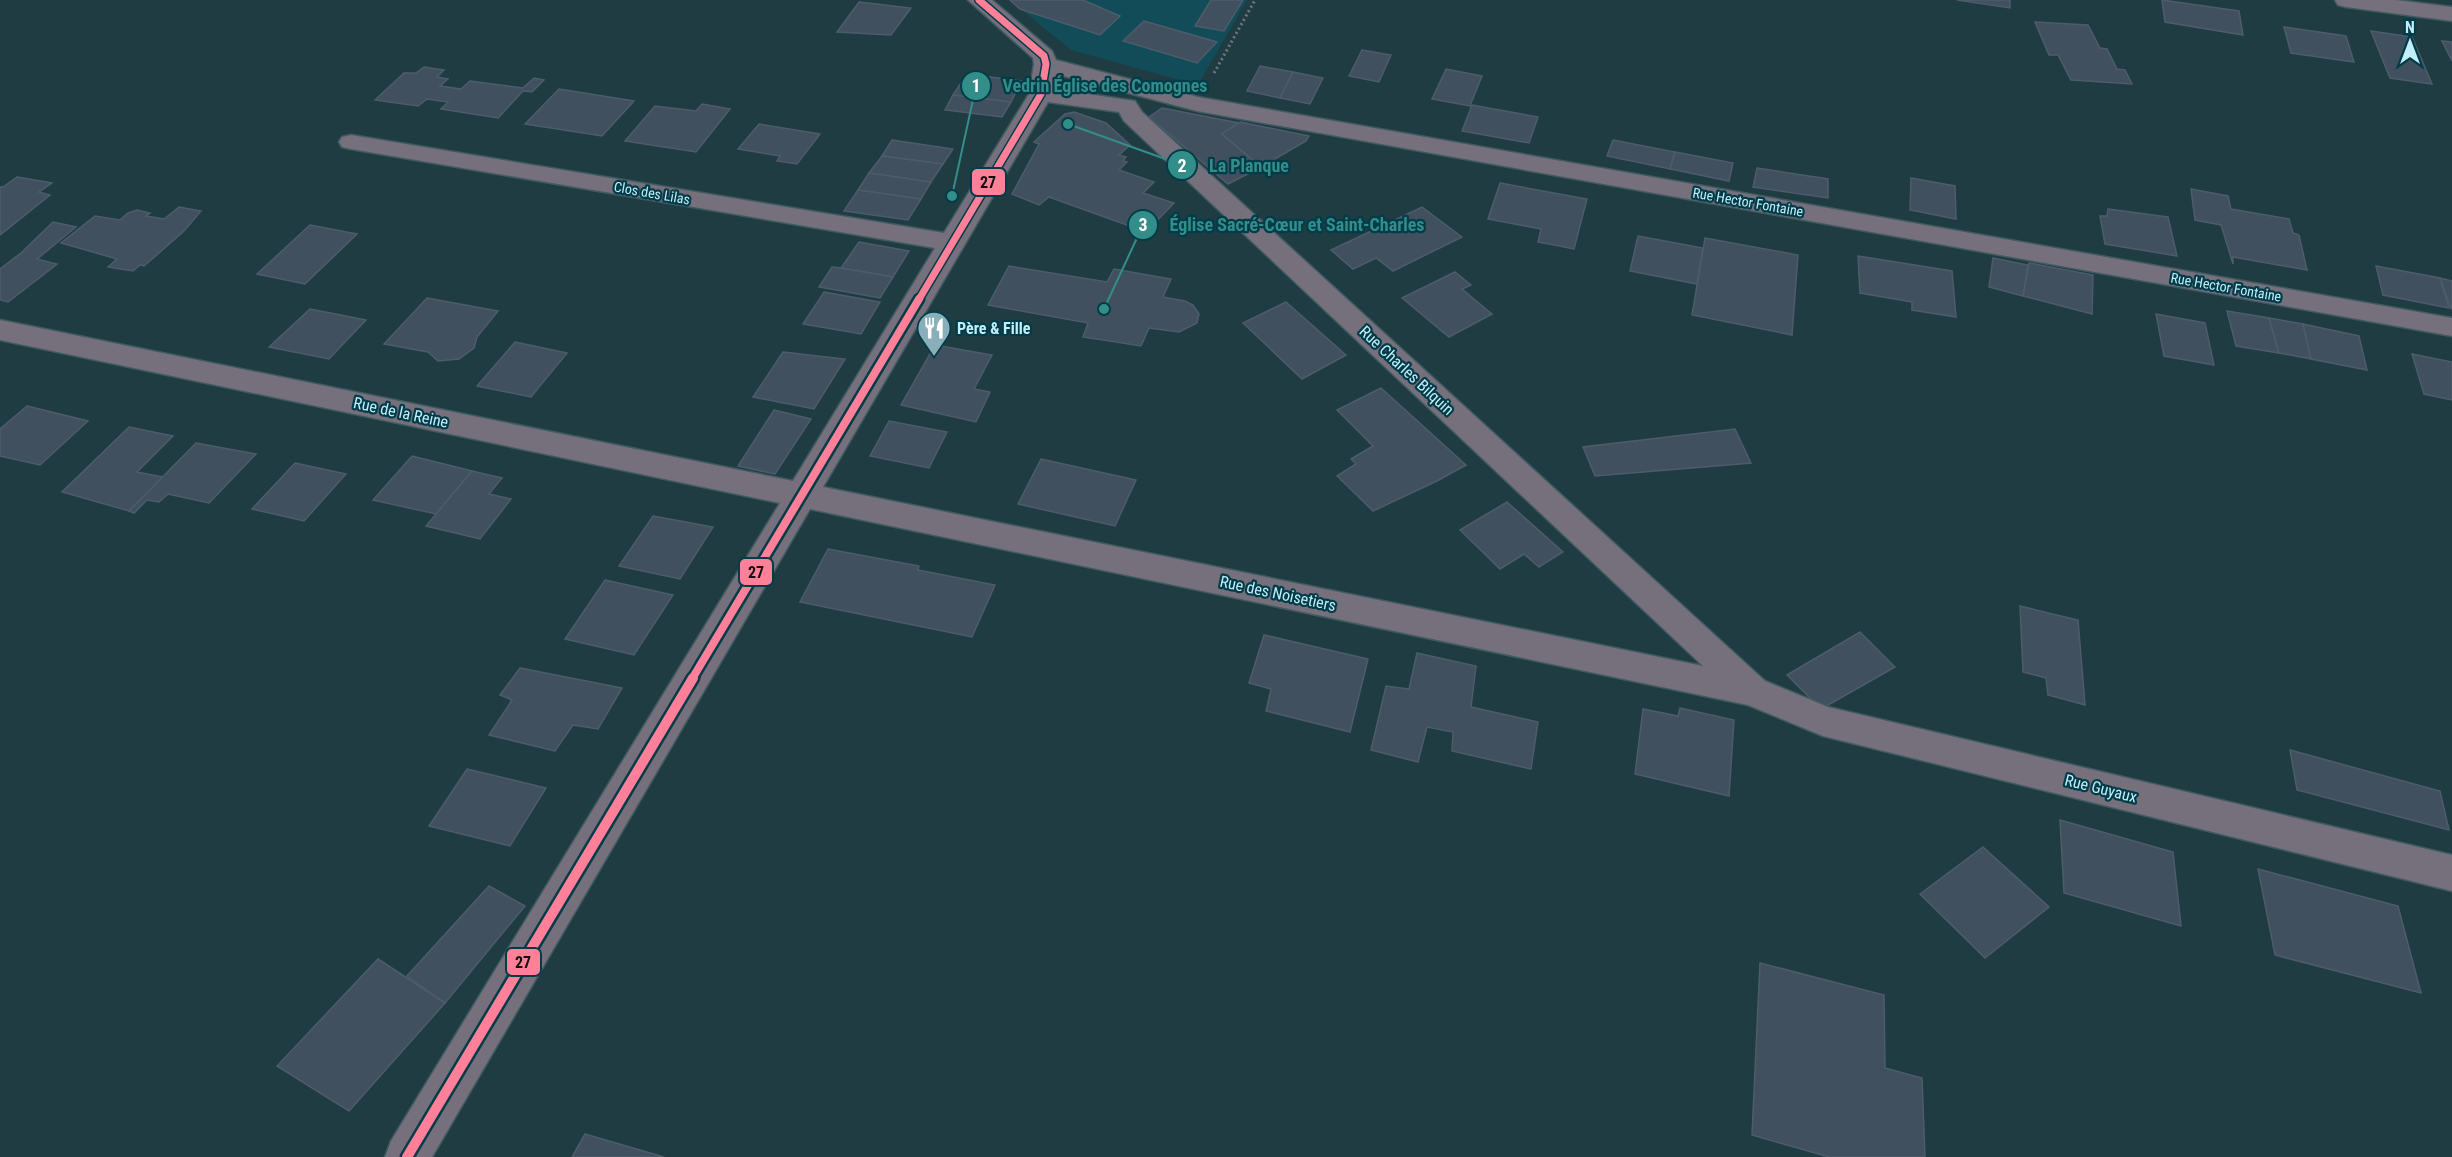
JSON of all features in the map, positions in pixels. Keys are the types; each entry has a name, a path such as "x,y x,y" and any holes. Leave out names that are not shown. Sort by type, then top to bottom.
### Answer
{"street":[{"path":"407,1157 1041,94 1046,64 1044,56 979,0"},
{"path":"2346,0 2452,14"},
{"name":"Rue Hector Fontaine","path":"1046,64 1197,104 2452,327"},
{"path":"1041,94 1127,105 1150,91"},
{"name":"Rue Charles Bilquin","path":"1127,105 1133,116 1753,691"},
{"name":"Clos des Lilas","path":"351,142 952,243"},
{"name":"Rue de la Reine","path":"0,330 803,495"},
{"name":"Rue des Noisetiers","path":"803,495 1753,691"},
{"name":"Rue Guyaux","path":"1753,691 1823,721 2452,873"}],"path":[{"path":"1197,104 1255,0"}],"shaded area":[{"path":"1010,0 1247,0 1198,85 1071,50"}],"building":[{"path":"1010,0 1083,0 1120,16 1100,35 1020,9"},
{"path":"1211,0 1243,0 1224,31 1195,26"},
{"path":"1957,0 2010,0 2010,8"},
{"path":"2162,0 2239,11 2243,35 2165,22"},
{"path":"859,2 911,8 891,35 837,32"},
{"path":"1144,21 1217,42 1197,63 1123,41"},
{"path":"2035,22 2088,25 2100,48 2107,49 2117,69 2125,70 2132,84 2071,80 2058,55 2049,55"},
{"path":"2284,27 2346,36 2354,62 2291,53"},
{"path":"2371,31 2412,37 2432,84 2390,78"},
{"path":"2442,41 2452,42 2452,61"},
{"path":"1362,50 1391,55 1379,82 1349,76"},
{"path":"1260,66 1293,72 1280,98 1247,91"},
{"path":"424,67 444,70 437,77 448,79 440,86 461,89 470,81 523,88 534,78 544,80 532,92 523,91 498,118 441,109 448,102 427,99 418,106 375,100 404,73 416,73"},
{"path":"1446,69 1482,76 1470,106 1432,99"},
{"path":"1293,72 1323,78 1310,104 1280,98"},
{"path":"967,74 1022,81 1011,102 953,95"},
{"path":"559,89 634,101 602,136 525,124"},
{"path":"953,95 1011,102 1002,117 945,110"},
{"path":"702,104 730,109 696,152 625,141 655,106 696,111"},
{"path":"1472,105 1538,117 1529,143 1462,131"},
{"path":"1162,108 1239,123 1222,134 1261,167 1228,184 1149,117"},
{"path":"1074,112 1106,123 1130,145 1119,155 1126,157 1123,161 1127,162 1119,170 1154,182 1143,193 1174,203 1146,232 1049,197 1039,205 1012,194 1039,144 1034,142 1065,114"},
{"path":"1240,122 1309,136 1306,141 1261,167 1222,134"},
{"path":"759,124 820,134 797,164 777,161 780,156 738,149"},
{"path":"892,140 953,149 943,164 882,156"},
{"path":"1613,140 1675,152 1670,169 1607,156"},
{"path":"1675,152 1733,163 1729,181 1670,169"},
{"path":"882,156 943,164 931,182 869,173"},
{"path":"1757,168 1828,179 1828,198 1753,187"},
{"path":"869,173 931,182 921,199 858,190"},
{"path":"17,177 52,183 39,192 50,195 0,235 0,187"},
{"path":"1911,178 1955,186 1956,219 1910,210"},
{"path":"1500,183 1587,199 1574,249 1538,242 1541,229 1488,219"},
{"path":"2191,189 2228,196 2231,209 2289,219 2293,233 2299,235 2307,270 2233,257 2233,264 2221,225 2195,220"},
{"path":"858,190 921,199 908,220 844,211"},
{"path":"179,207 201,211 184,231 144,266 140,265 133,271 108,267 117,259 61,243 95,216 120,220 128,213 137,210 150,213 146,216 164,219"},
{"path":"1422,207 1462,237 1393,271 1376,258 1353,269 1331,250"},
{"path":"2108,209 2168,217 2177,256 2105,244 2100,216 2107,216"},
{"path":"53,222 76,227 37,259 57,264 8,302 0,300 0,269 21,253"},
{"path":"310,225 357,234 305,284 257,274"},
{"path":"1638,236 1703,248 1697,284 1630,271"},
{"path":"1705,238 1798,255 1792,335 1692,315"},
{"path":"859,242 909,251 893,277 841,268"},
{"path":"1858,256 1952,271 1956,317 1912,310 1912,302 1860,293"},
{"path":"1993,258 2028,265 2023,296 1989,287"},
{"path":"2029,263 2093,275 2092,314 2023,296"},
{"path":"1009,266 1107,282 1114,269 1171,279 1163,297 1185,301 1193,305 1199,314 1197,323 1179,332 1149,328 1141,346 1083,337 1088,323 988,305"},
{"path":"2376,266 2440,278 2449,308 2383,295"},
{"path":"832,267 893,277 880,298 819,287"},
{"path":"1455,272 1471,285 1462,289 1492,314 1449,337 1402,298"},
{"path":"2440,278 2452,281 2452,309 2451,308"},
{"path":"824,292 880,302 861,334 803,324"},
{"path":"427,298 498,311 477,337 474,348 459,359 438,361 428,352 384,344"},
{"path":"1286,302 1346,355 1302,379 1243,323"},
{"path":"310,309 366,320 329,359 269,347"},
{"path":"2227,311 2269,318 2279,353 2236,346"},
{"path":"2156,314 2205,323 2214,365 2164,356"},
{"path":"2269,318 2303,324 2311,359 2279,353"},
{"path":"2303,324 2359,336 2367,370 2311,359"},
{"path":"515,342 567,353 531,397 477,386"},
{"path":"935,345 992,355 974,389 990,392 976,422 901,405"},
{"path":"783,352 845,359 814,409 753,397"},
{"path":"2412,354 2452,362 2452,400 2424,394"},
{"path":"1381,388 1466,465 1373,511 1337,476 1356,464 1351,459 1373,446 1337,410"},
{"path":"27,406 88,421 40,465 0,456 0,429"},
{"path":"774,410 811,419 775,474 738,466"},
{"path":"889,421 947,432 929,468 870,456"},
{"path":"129,427 173,436 137,472 163,477 129,511 62,492"},
{"path":"1735,429 1751,463 1595,476 1583,447"},
{"path":"196,443 256,454 209,503 168,494 159,502 147,500 134,513 129,511"},
{"path":"412,456 472,471 436,514 373,500"},
{"path":"1041,459 1136,480 1115,526 1018,504"},
{"path":"295,463 346,474 304,521 252,509"},
{"path":"472,471 502,478 489,494 511,499 480,539 426,526"},
{"path":"1507,502 1563,552 1539,567 1524,554 1500,569 1460,530"},
{"path":"653,516 713,527 680,579 619,566"},
{"path":"828,549 919,566 918,570 995,585 972,637 800,602"},
{"path":"605,580 673,595 634,655 565,639"},
{"path":"2020,606 2078,620 2085,705 2048,695 2046,678 2023,672"},
{"path":"1860,632 1895,667 1821,709 1787,675"},
{"path":"1264,635 1368,659 1350,732 1266,711 1271,689 1249,683"},
{"path":"1417,653 1476,666 1471,707 1538,722 1531,769 1452,751 1453,732 1427,727 1418,762 1371,750 1386,686 1409,689"},
{"path":"520,668 622,688 598,729 573,725 555,751 489,735 512,700 500,695"},
{"path":"1680,708 1734,720 1729,796 1635,774 1643,709 1678,716"},
{"path":"2290,750 2440,791 2449,830 2297,790"},
{"path":"467,769 546,788 510,846 429,826"},
{"path":"2060,820 2173,852 2181,926 2064,893"},
{"path":"1983,847 2049,907 1985,958 1920,894"},
{"path":"2258,869 2398,906 2421,993 2275,955"},
{"path":"489,886 525,906 445,1003 407,976"},
{"path":"378,959 445,1003 349,1111 277,1066"},
{"path":"1760,963 1884,995 1885,1068 1922,1078 1925,1157 1829,1157 1752,1135"},
{"path":"585,1134 664,1157 572,1157"}],"transit line":[{"name":"27","path":"407,1157 1041,94 1046,64 1044,56 979,0"}],"place":[{"name":"La Planque","path":"1068,124"},
{"name":"Vedrin Église des Comognes","path":"952,196"},
{"name":"Église Sacré-Cœur et Saint-Charles","path":"1104,309"},
{"name":"Père & Fille","path":"934,357"}]}
